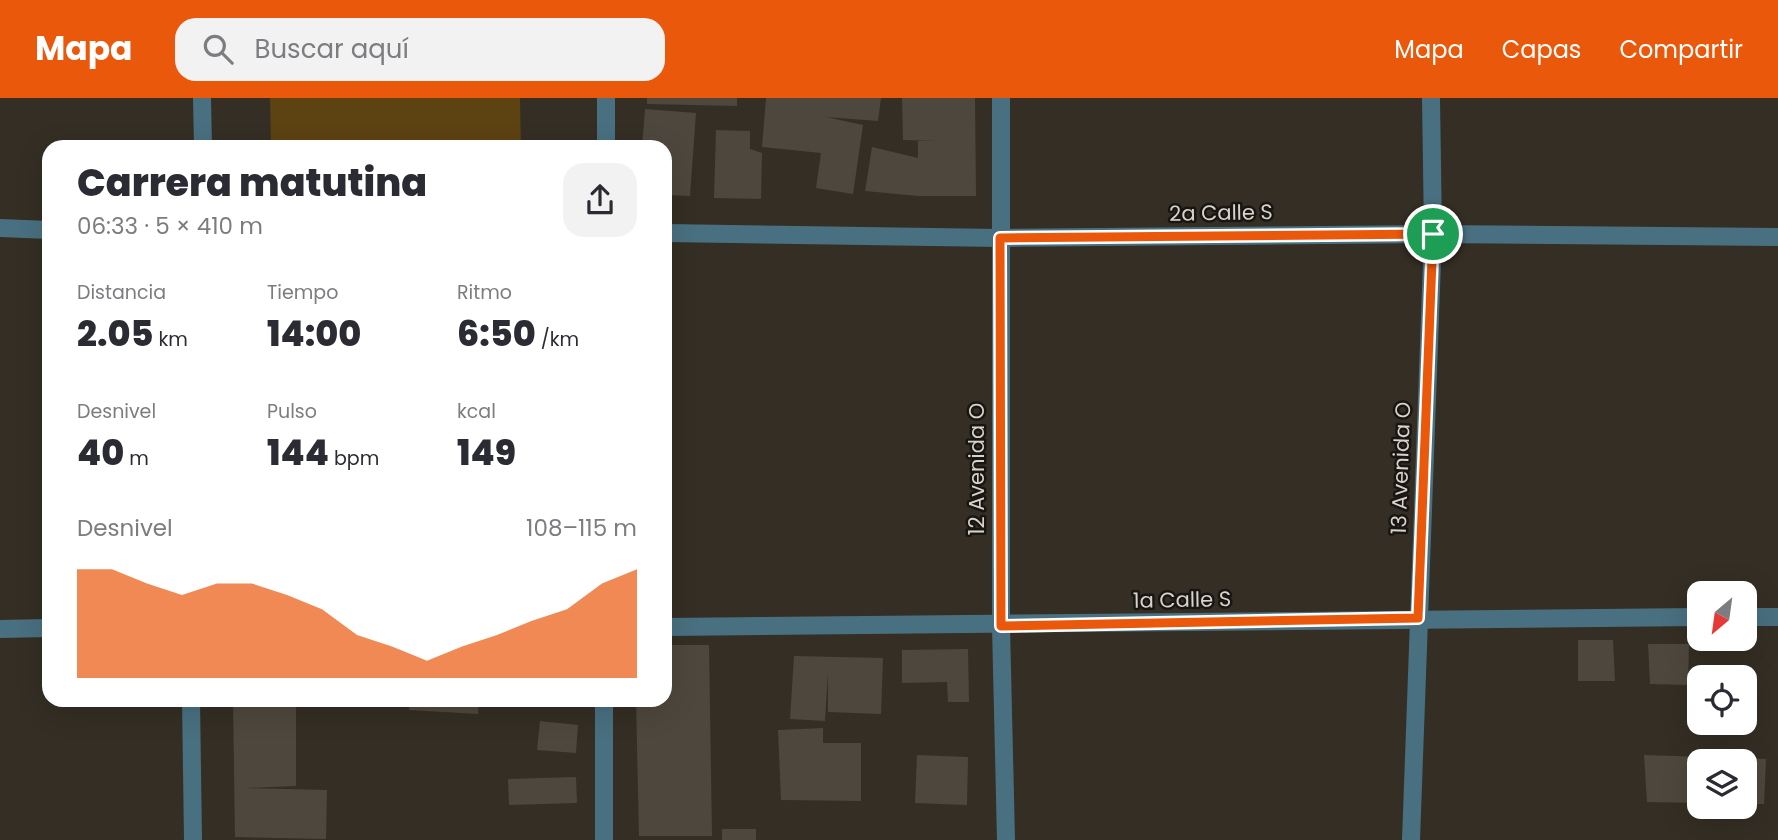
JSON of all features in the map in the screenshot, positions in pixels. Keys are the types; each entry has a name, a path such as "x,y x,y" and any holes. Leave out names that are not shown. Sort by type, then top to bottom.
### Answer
{"street":[{"path":"202,98 203,140"},
{"path":"606,98 606,140"},
{"name":"12 Avenida O","path":"1001,98 1001,626 1006,840"},
{"name":"13 Avenida O","path":"1410,840 1433,234 1431,98"},
{"path":"0,228 42,230"},
{"name":"2a Calle S","path":"672,233 1000,238 1433,234 1778,237"},
{"name":"1a Calle S","path":"672,627 1001,626 1418,618 1687,617"},
{"path":"1757,617 1778,617"},
{"path":"0,629 42,628"},
{"path":"191,707 193,840"},
{"path":"604,707 604,840"}],"shaded area":[{"path":"270,98 520,98 521,140 271,140"}],"building":[{"path":"647,98 737,98 737,106 647,104"},
{"path":"766,98 881,98 878,121 826,117 863,125 853,194 816,188 821,153 762,147"},
{"path":"902,98 975,98 976,196 918,196 865,191 872,147 918,158 918,141 937,141 903,140"},
{"path":"645,109 696,113 690,196 672,195 672,140 643,140"},
{"path":"716,130 750,131 750,149 762,153 761,199 714,198"},
{"path":"1578,640 1613,640 1615,681 1578,681"},
{"path":"1648,644 1687,644 1687,685 1650,684"},
{"path":"672,645 709,645 712,836 639,836 636,707 672,707"},
{"path":"968,649 969,702 948,702 947,682 902,683 902,650"},
{"path":"794,656 883,658 881,714 828,712 828,672 825,721 790,719"},
{"path":"233,707 296,707 296,786 245,788 327,790 326,839 235,837"},
{"path":"409,707 478,707 478,714 409,710"},
{"path":"540,721 578,725 576,753 537,750"},
{"path":"823,728 823,743 861,743 861,801 781,800 778,730"},
{"path":"917,755 968,757 967,805 915,803"},
{"path":"1644,755 1687,756 1687,803 1647,802"},
{"path":"1757,759 1766,759 1764,804 1757,804"},
{"path":"576,777 577,803 509,805 508,779"},
{"path":"722,829 756,829 756,840 722,840"}],"route":[{"path":"1433,234 1418,618 1001,626 1000,238 1433,234"}]}
